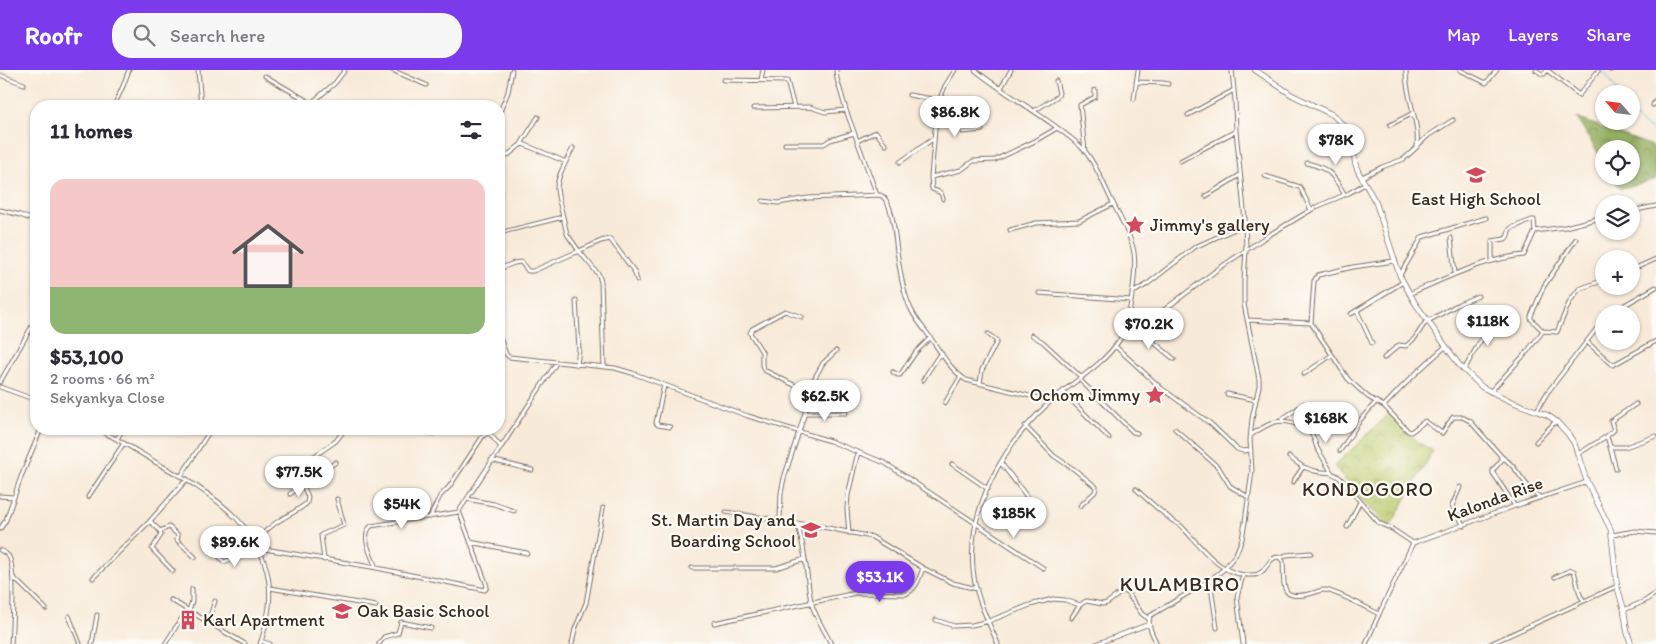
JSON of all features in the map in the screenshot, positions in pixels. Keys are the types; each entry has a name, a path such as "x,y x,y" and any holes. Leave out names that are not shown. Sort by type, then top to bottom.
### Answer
{"street":[{"path":"117,100 129,70"},
{"path":"198,70 200,100"},
{"path":"315,100 335,83 345,70"},
{"path":"392,70 426,85"},
{"path":"505,100 512,70"},
{"path":"761,80 763,70"},
{"path":"836,70 846,110 877,195"},
{"path":"943,199 941,193 932,189 931,177 936,117 938,100 955,70"},
{"path":"975,70 1034,111 1085,151"},
{"path":"1001,88 1011,70"},
{"path":"1134,99 1138,70"},
{"path":"1149,620 1152,614 1210,580 1224,569 1241,544 1252,471 1251,436 1253,410 1259,378 1243,291 1246,224 1236,131 1232,70"},
{"path":"1255,70 1292,95 1332,115 1342,123 1351,136 1355,163 1376,203 1400,276 1409,294 1463,370 1490,392 1537,410 1556,421 1568,434 1611,530 1617,586 1631,644"},
{"path":"1406,70 1417,146"},
{"path":"1460,70 1486,83 1497,70"},
{"path":"1536,70 1542,74 1547,70 1579,95 1598,71"},
{"path":"0,75 24,84"},
{"path":"265,76 301,100"},
{"path":"723,80 788,82 794,107"},
{"path":"1034,111 1058,96 1056,81"},
{"path":"1136,82 1163,82 1168,84"},
{"path":"998,644 976,589 974,576 973,556 979,510 1001,463 1025,426 1051,401 1081,379 1115,346 1124,332 1131,300 1133,248 1113,204 1085,151 1080,105 1095,97 1095,90"},
{"path":"1188,115 1234,90"},
{"path":"909,95 938,100"},
{"path":"1653,105 1656,100"},
{"path":"753,108 810,107 824,112 846,110"},
{"path":"1390,125 1413,113"},
{"path":"505,154 508,155 522,144 538,117"},
{"path":"936,117 958,117 963,132 982,130"},
{"path":"1362,177 1404,158 1414,151 1429,135 1454,120"},
{"path":"931,177 961,170 973,161 995,160 1057,128"},
{"path":"1180,161 1236,131"},
{"path":"857,141 876,132 886,145"},
{"path":"785,144 824,144 830,140 854,133"},
{"path":"900,162 934,139"},
{"path":"522,144 566,162"},
{"path":"573,148 559,180 557,190 567,234 598,275 601,282 604,367"},
{"path":"1307,164 1321,167 1330,173 1345,195"},
{"path":"1206,196 1240,175"},
{"path":"1265,176 1300,187 1311,210"},
{"path":"1124,332 1132,330 1156,316 1246,250 1311,210 1365,184"},
{"path":"763,201 778,203 808,198 881,195 885,198 892,215 901,272 910,307 942,354 966,380 1051,401"},
{"path":"1010,230 1036,223 1078,221 1113,204"},
{"path":"1640,209 1656,206"},
{"path":"0,210 30,219"},
{"path":"505,232 563,217"},
{"path":"1400,276 1422,237 1486,218"},
{"path":"1535,230 1564,227 1595,219"},
{"path":"1409,294 1455,274 1492,261 1524,255 1535,230 1534,220 1510,229 1505,239 1492,241 1492,261"},
{"path":"1132,294 1195,247 1246,224"},
{"path":"1451,238 1455,274"},
{"path":"1576,238 1544,286 1531,319 1543,331 1558,332 1570,301 1579,289 1595,283"},
{"path":"505,267 521,262 526,270 530,271 610,239 634,271 637,280"},
{"path":"1640,266 1656,259"},
{"path":"1394,261 1353,267 1316,276 1312,297 1311,323 1348,379 1376,402 1384,406 1410,432 1424,421 1442,433 1453,417 1465,418 1540,497"},
{"path":"1351,314 1403,282"},
{"path":"1625,305 1656,287"},
{"path":"1039,293 1131,300"},
{"path":"1384,358 1399,345 1406,346 1411,342 1428,320 1478,296"},
{"path":"576,300 577,365"},
{"path":"802,317 785,311 752,329 750,333 762,352 764,370 810,393"},
{"path":"1357,311 1372,343"},
{"path":"1463,370 1479,343 1500,316"},
{"path":"1247,320 1311,323"},
{"path":"0,382 30,330"},
{"path":"1132,330 1156,344 1174,359"},
{"path":"1537,410 1595,330"},
{"path":"1490,392 1526,353 1543,331"},
{"path":"980,383 982,370 997,340 988,334"},
{"path":"1032,335 1045,344 1133,432 1137,433"},
{"path":"893,372 900,375 919,348 930,338"},
{"path":"1587,342 1611,364 1616,365 1656,341"},
{"path":"1115,346 1162,388 1211,424 1238,449 1243,451 1251,450"},
{"path":"1384,406 1414,374 1445,347"},
{"path":"505,351 509,357 604,367 632,373 748,416 799,431 885,462 1043,568"},
{"path":"780,520 781,493 784,478 805,413 812,383 820,368 836,351"},
{"path":"923,380 937,358 942,354"},
{"path":"1304,374 1332,355"},
{"path":"377,568 366,539 368,528 374,525 459,512 556,362"},
{"path":"945,403 961,376"},
{"path":"664,385 656,423 659,426 670,427"},
{"path":"0,387 30,398"},
{"path":"1063,392 1109,438"},
{"path":"1227,394 1256,400"},
{"path":"1340,451 1362,417 1376,402"},
{"path":"1251,436 1264,426 1282,420 1304,404"},
{"path":"1578,454 1614,430 1611,421 1636,404"},
{"path":"805,413 846,413"},
{"path":"1282,420 1310,431 1332,472 1340,478 1382,526 1392,529 1413,544 1366,644"},
{"path":"1536,442 1556,421"},
{"path":"1025,426 1054,456 1096,487 1095,492 1080,506"},
{"path":"1175,429 1219,468 1230,486 1248,496"},
{"path":"0,529 6,520 13,497 39,435"},
{"path":"109,435 186,479 219,502 244,526 259,548 265,564 270,588 267,619 261,642 270,644"},
{"path":"117,439 119,435"},
{"path":"181,476 207,435"},
{"path":"312,457 336,441 340,435"},
{"path":"430,517 440,496 484,435"},
{"path":"491,435 500,446"},
{"path":"1607,436 1616,469"},
{"path":"1610,447 1625,447 1656,436"},
{"path":"88,497 124,443"},
{"path":"849,532 848,495 858,452"},
{"path":"1289,457 1303,467 1316,472 1332,472"},
{"path":"1502,458 1493,473 1515,506"},
{"path":"491,460 532,470"},
{"path":"290,494 336,462"},
{"path":"1001,463 1028,498 1023,504"},
{"path":"952,464 988,488"},
{"path":"1293,482 1303,467"},
{"path":"93,578 150,521 186,479"},
{"name":"Kalonda Rise","path":"1413,544 1540,497 1588,482"},
{"path":"255,541 268,528 296,512 307,503 308,497 303,486"},
{"path":"1460,487 1452,506 1464,526"},
{"path":"1136,489 1181,527 1188,536 1224,569 1243,575 1260,574 1272,559 1286,555 1311,553"},
{"path":"0,496 13,497"},
{"path":"324,560 322,535 344,525 337,499"},
{"path":"467,500 494,504 514,511"},
{"path":"1346,527 1360,502"},
{"path":"572,644 575,629 586,603 603,508"},
{"path":"218,555 224,562 259,548 377,568 485,590 487,587 486,583 459,512"},
{"path":"726,512 875,538 912,563 953,583 976,589"},
{"path":"150,521 160,531 161,535 152,549 173,571"},
{"path":"797,523 803,543 811,602 815,614 831,644"},
{"path":"160,531 169,527 178,535 176,540 195,557"},
{"path":"1612,535 1635,531 1656,533"},
{"path":"470,542 527,553"},
{"path":"0,551 11,560 12,644"},
{"path":"1280,558 1283,561 1284,587 1290,595 1304,595 1326,590 1379,614"},
{"path":"692,568 776,568 805,560"},
{"path":"714,623 856,593 906,594 913,590 917,584 923,568"},
{"path":"1555,577 1571,570 1574,571 1580,595 1584,601"},
{"path":"1243,575 1237,598 1243,644"},
{"path":"12,578 46,609"},
{"path":"1210,580 1217,628"},
{"path":"1490,644 1499,642 1617,586"},
{"path":"270,588 376,606"},
{"path":"165,644 188,611 192,601 192,589"},
{"path":"1071,618 1080,605 1086,601 1103,604 1126,591 1142,614 1149,620 1158,644"},
{"path":"1624,610 1645,601 1656,593"},
{"path":"936,620 954,626 989,621 1030,604 1048,599 1065,600 1080,605"},
{"path":"171,600 245,644"},
{"path":"208,622 215,601"},
{"path":"92,644 97,615"},
{"path":"69,616 80,644"},
{"path":"379,644 384,637 398,633 401,622 431,628"},
{"path":"1096,644 1150,624"}],"green space":[{"path":"1577,118 1595,125 1595,130 1609,130 1636,140 1595,140 1595,148"},
{"path":"1640,142 1652,146 1656,150 1656,179 1640,183"},
{"path":"1618,185 1634,185 1620,189"},
{"path":"1390,413 1416,441 1433,451 1390,527 1361,499 1334,466"}],"waterway":[{"path":"1602,70 1613,85"},
{"path":"1640,122 1656,132"}],"place":[{"name":"East High School","path":"1476,175"},
{"name":"Jimmy's gallery","path":"1135,225"},
{"name":"Ochom Jimmy","path":"1155,395"},
{"name":"St. Martin Day and Boarding School","path":"811,530"},
{"name":"Oak Basic School","path":"342,611"},
{"name":"Karl Apartment","path":"188,620"}],"district":[{"name":"KONDOGORO","path":"1368,489"},
{"name":"KULAMBIRO","path":"1180,584"}]}
